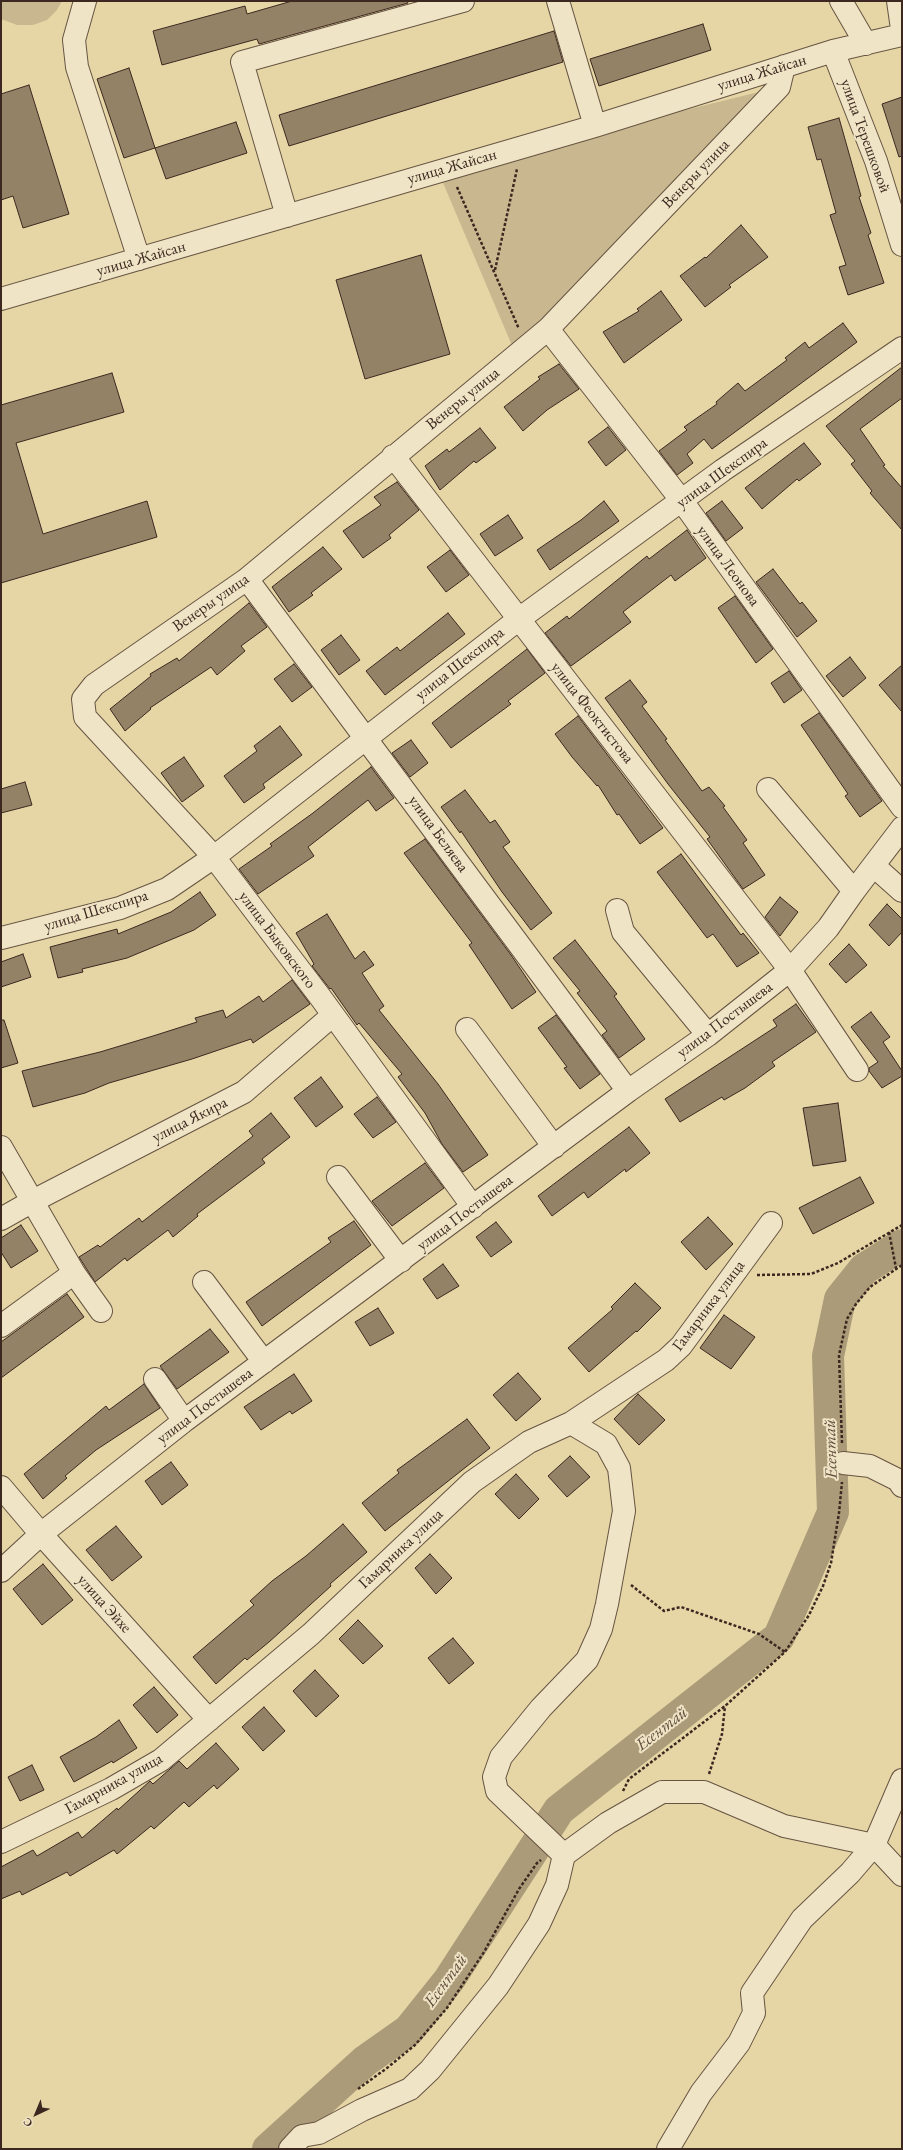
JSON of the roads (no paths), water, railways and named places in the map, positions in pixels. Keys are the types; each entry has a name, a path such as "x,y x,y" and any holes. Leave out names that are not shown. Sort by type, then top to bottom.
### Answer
{"street":[{"path":"85,1 74,40 77,68 139,259"},
{"path":"287,216 242,62 463,1"},
{"path":"558,1 595,126"},
{"path":"841,1 866,44"},
{"path":"898,1 902,29"},
{"name":"улица Жайсан","path":"1,299 595,126 833,51 902,35"},
{"name":"улица Терешковой","path":"833,51 876,161 902,245"},
{"name":"Венеры улица","path":"94,685 246,579 548,329 779,87 784,66"},
{"name":"улица Леонова","path":"548,329 682,501 902,807"},
{"name":"улица Шекспира","path":"1,938 120,908 167,889 214,857 519,618 723,470 902,348"},
{"name":"улица Феоктистова","path":"393,456 790,970 857,1070"},
{"name":"улица Беляева","path":"246,579 366,737 628,1091"},
{"name":"улица Быковского","path":"94,685 83,699 85,717 214,857 333,1015 474,1207"},
{"path":"768,789 854,891"},
{"name":"улица Постышева","path":"1,1571 41,1534 184,1421 474,1207 628,1091 708,1035 790,970 828,928 902,828"},
{"path":"874,866 902,891"},
{"path":"617,910 623,932 708,1035"},
{"name":"улица Якира","path":"1,1219 244,1092 333,1015"},
{"path":"467,1029 554,1147"},
{"path":"1,1147 31,1202 74,1273 101,1311"},
{"path":"338,1176 401,1261"},
{"name":"Гамарника улица","path":"1,1842 124,1782 161,1760 311,1634 472,1482 529,1442 570,1423 671,1355 680,1346 771,1223"},
{"path":"1,1326 74,1273"},
{"path":"204,1282 264,1362"},
{"path":"155,1378 184,1421"},
{"path":"290,2149 302,2136 319,2133 362,2110 410,2089 430,2070 498,1986 539,1924 557,1886 558,1849 497,1791 494,1777 501,1757 541,1708 587,1660 601,1629 624,1511 619,1468 606,1444 570,1423"},
{"path":"843,1463 870,1466 898,1480 902,1486"},
{"name":"улица Эйхе","path":"1,1487 41,1534 209,1720"},
{"path":"668,2149 701,2093 739,2043 754,2013 752,1994 798,1925 874,1845 902,1780"},
{"path":"558,1849 608,1823 662,1792 704,1792 784,1826 874,1845 902,1875"}],"waterway":[{"name":"Есентай","path":"268,2149 365,2061 409,2030 449,1980 559,1810 779,1637 833,1512 828,1356 840,1299 864,1269 902,1245"}]}
